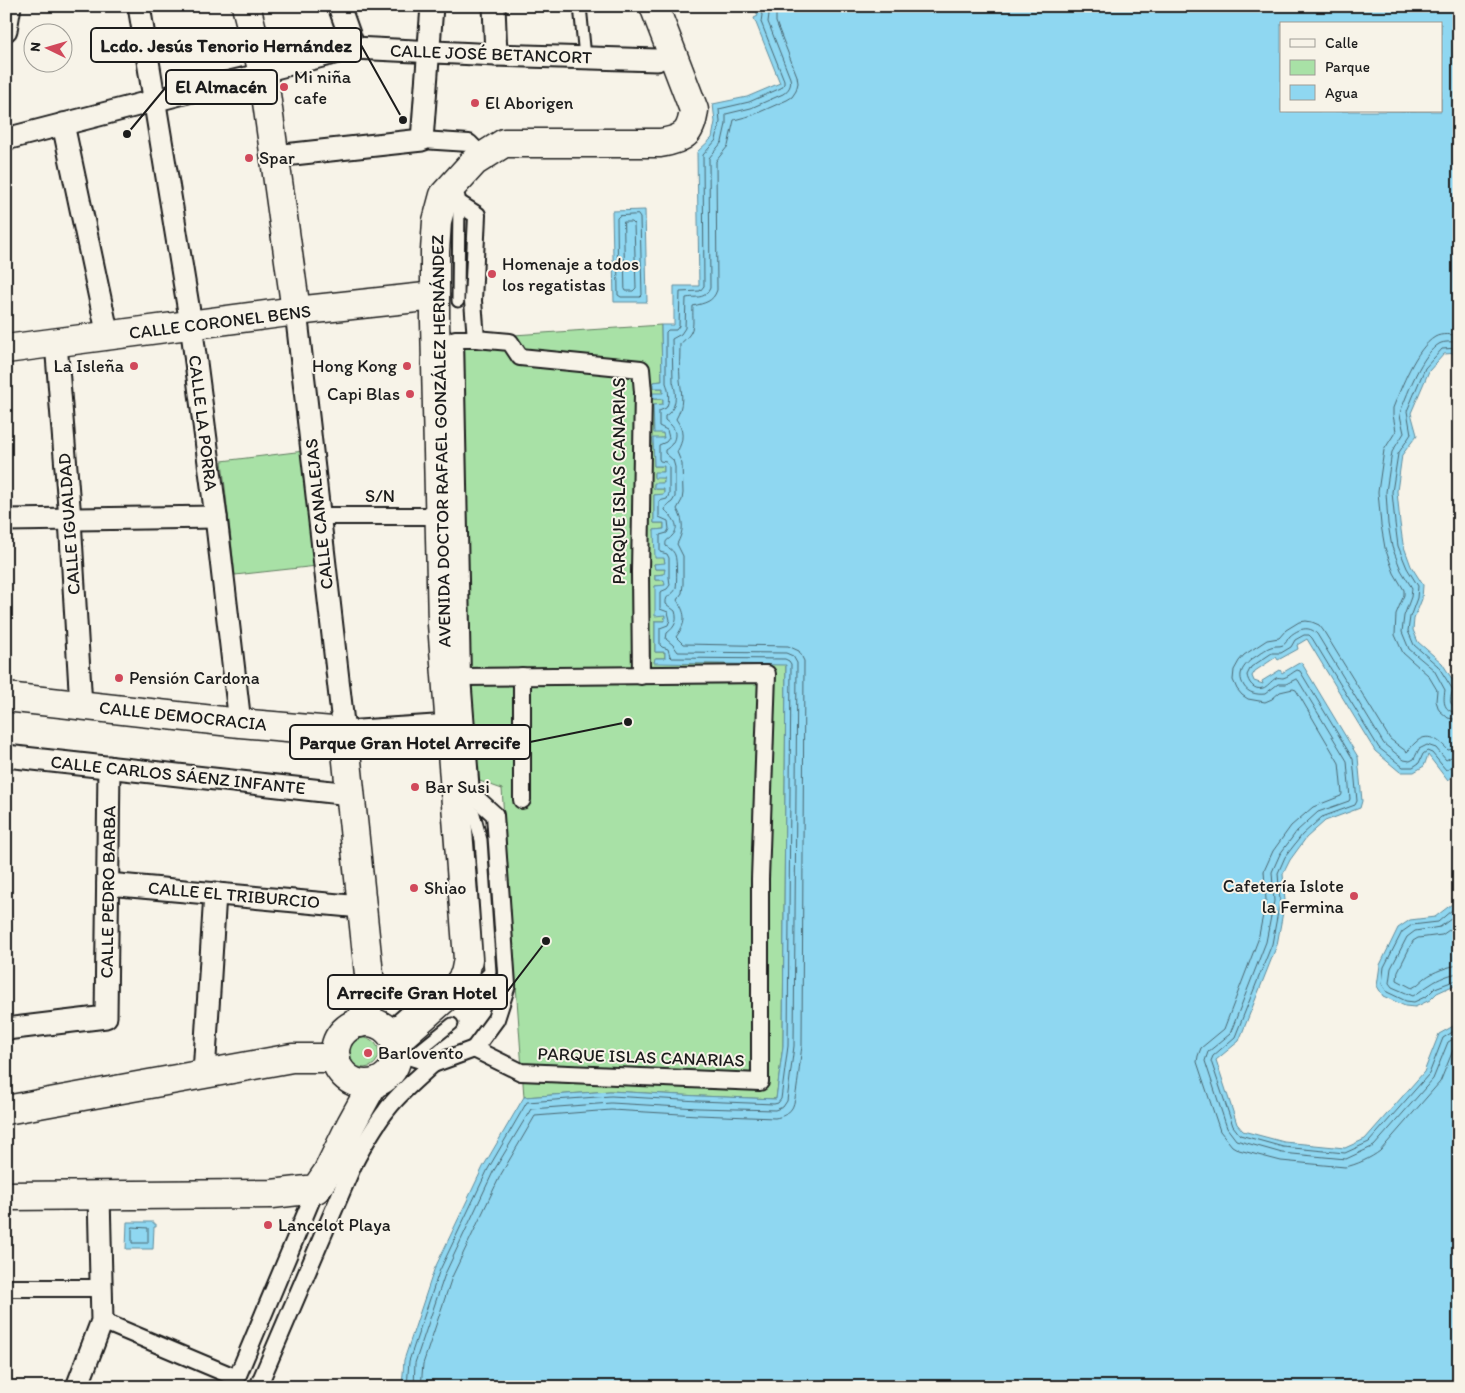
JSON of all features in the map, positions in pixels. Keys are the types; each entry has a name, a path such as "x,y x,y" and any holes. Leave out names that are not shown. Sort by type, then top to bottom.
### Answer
{"main road":[{"name":"CALLE CANALEJAS","path":"246,6 263,73 296,311"},
{"name":"AVENIDA DOCTOR RAFAEL GONZÁLEZ HERNÁNDEZ","path":"389,1042 444,988 465,974 468,959 442,624 441,516 447,299 435,251 437,221 444,195 471,166 504,143 660,143 673,141 685,135 692,124 694,110 654,6"},
{"name":"CALLE CORONEL BENS","path":"6,349 296,311 447,299"},
{"name":"CALLE DEMOCRACIA","path":"6,697 240,723 344,732"},
{"name":"CALLE CANALEJAS","path":"344,732 371,994 370,1003 389,1042"},
{"path":"350,1026 389,1042 391,1073 383,1080 373,1084 354,1082 340,1070 336,1058 336,1047 343,1032 350,1026"},
{"path":"6,1110 292,1058 336,1058"},
{"path":"6,1196 272,1194 316,1189 327,1173 373,1084"}],"street":[{"path":"6,30 10,6"},
{"name":"CALLE LA PORRA","path":"139,6 190,324 216,517 240,723"},
{"path":"339,6 354,48"},
{"path":"422,140 432,6"},
{"path":"494,6 496,55"},
{"name":"CALLE JOSÉ BETANCORT","path":"6,139 251,77 271,69 354,48 657,60"},
{"path":"64,124 108,336"},
{"path":"275,156 422,140 469,143 471,166"},
{"path":"458,203 477,215 474,301 476,339"},
{"name":"CALLE CANALEJAS","path":"296,311 344,732"},
{"name":"PARQUE ISLAS CANARIAS","path":"462,676 641,676 767,674 760,879 760,1082 522,1072 474,1049 496,1019 507,985 495,815 471,793 462,676 455,339 510,342 520,357 641,369 641,676"},
{"name":"CALLE IGUALDAD","path":"56,342 70,519 81,706"},
{"name":"S/N","path":"319,516 441,516"},
{"path":"6,520 216,517"},
{"path":"522,676 522,800"},
{"name":"CALLE DEMOCRACIA","path":"344,732 450,725"},
{"name":"CALLE CARLOS SÁENZ INFANTE","path":"6,756 350,794"},
{"name":"CALLE PEDRO BARBA","path":"6,1029 106,1017 109,767"},
{"name":"CALLE EL TRIBURCIO","path":"108,884 361,907"},
{"path":"204,1074 215,893"},
{"path":"389,1042 433,1064"},
{"path":"258,1387 353,1165 368,1137 387,1110 433,1064 474,1049"},
{"path":"102,1321 235,1382 316,1189"},
{"path":"77,1387 102,1321 99,1194"},
{"path":"6,1288 101,1288"}],"lane":[{"path":"580,6 585,57"},
{"path":"447,299 458,203 471,166"},
{"path":"389,1042 452,1024"}],"green space":[{"path":"661,325 662,381 653,382 653,388 663,388 663,393 654,399 663,399 663,405 653,405 654,432 663,433 664,438 653,439 654,466 664,466 664,472 654,473 654,477 664,478 664,483 654,484 654,489 664,489 664,495 654,495 654,523 664,523 664,529 654,530 665,564 654,564 655,569 665,569 665,574 655,575 655,580 665,580 665,586 655,586 665,615 665,621 655,621 655,652 665,652 665,658 656,658 654,662 786,664 783,1046 776,1099 610,1091 524,1097 502,789 474,779 455,339"},
{"path":"304,451 317,566 235,575 222,461"},
{"path":"364,1038 375,1042 379,1053 375,1064 364,1068 353,1064 349,1053 353,1042"}],"water":[{"path":"754,6 1459,6 1459,353 1444,354 1429,371 1411,413 1417,435 1402,455 1397,491 1403,544 1411,566 1423,585 1422,599 1414,619 1413,630 1418,642 1442,663 1459,690 1454,699 1459,703 1459,764 1448,781 1428,755 1424,766 1414,772 1400,772 1375,751 1307,639 1297,645 1298,649 1278,660 1276,657 1255,671 1252,676 1254,681 1263,684 1262,681 1280,670 1282,673 1301,662 1358,757 1362,801 1360,808 1325,821 1306,838 1290,860 1283,874 1285,901 1277,945 1239,1041 1216,1060 1237,1124 1243,1131 1284,1142 1345,1148 1365,1139 1424,1072 1439,1034 1459,1023 1459,1387 402,1387 404,1360 434,1270 483,1167 524,1097 610,1091 776,1099 783,1046 786,665 654,663 655,658 665,658 665,652 655,652 655,621 665,621 665,615 655,616 655,586 665,585 664,580 655,580 655,575 664,574 665,569 655,569 654,564 665,563 664,558 655,558 654,530 664,529 664,523 654,523 654,495 664,494 664,489 654,489 654,483 664,483 664,478 654,478 654,472 664,472 664,466 654,466 653,438 664,438 663,433 654,433 653,405 663,404 663,399 653,399 653,393 663,393 663,388 653,388 653,382 662,381 661,325 674,325 674,286 699,286 697,152 712,138 715,122 713,104 747,97 780,83 754,18 758,16"},
{"path":"645,210 647,302 614,302 612,211"},
{"path":"1459,896 1459,983 1437,993 1430,1000 1415,1007 1405,1006 1383,996 1377,986 1380,965 1398,928 1410,920 1435,917"},
{"path":"127,1222 154,1222 156,1224 156,1227 154,1227 153,1249 126,1249"}],"place":[{"name":"Mi niña cafe","path":"284,87"},
{"name":"El Aborigen","path":"475,103"},
{"name":"Lcdo. Jesús Tenorio Hernández","path":"403,120"},
{"name":"El Almacén","path":"127,134"},
{"name":"Spar","path":"249,158"},
{"name":"Homenaje a todos los regatistas","path":"492,274"},
{"name":"La Isleña","path":"134,366"},
{"name":"Hong Kong","path":"407,366"},
{"name":"Capi Blas","path":"410,394"},
{"name":"Pensión Cardona","path":"119,678"},
{"name":"Parque Gran Hotel Arrecife","path":"628,722"},
{"name":"Bar Susi","path":"415,787"},
{"name":"Shiao","path":"414,888"},
{"name":"Cafetería Islote la Fermina","path":"1354,896"},
{"name":"Arrecife Gran Hotel","path":"546,941"},
{"name":"Barlovento","path":"368,1053"},
{"name":"Lancelot Playa","path":"268,1225"}]}
